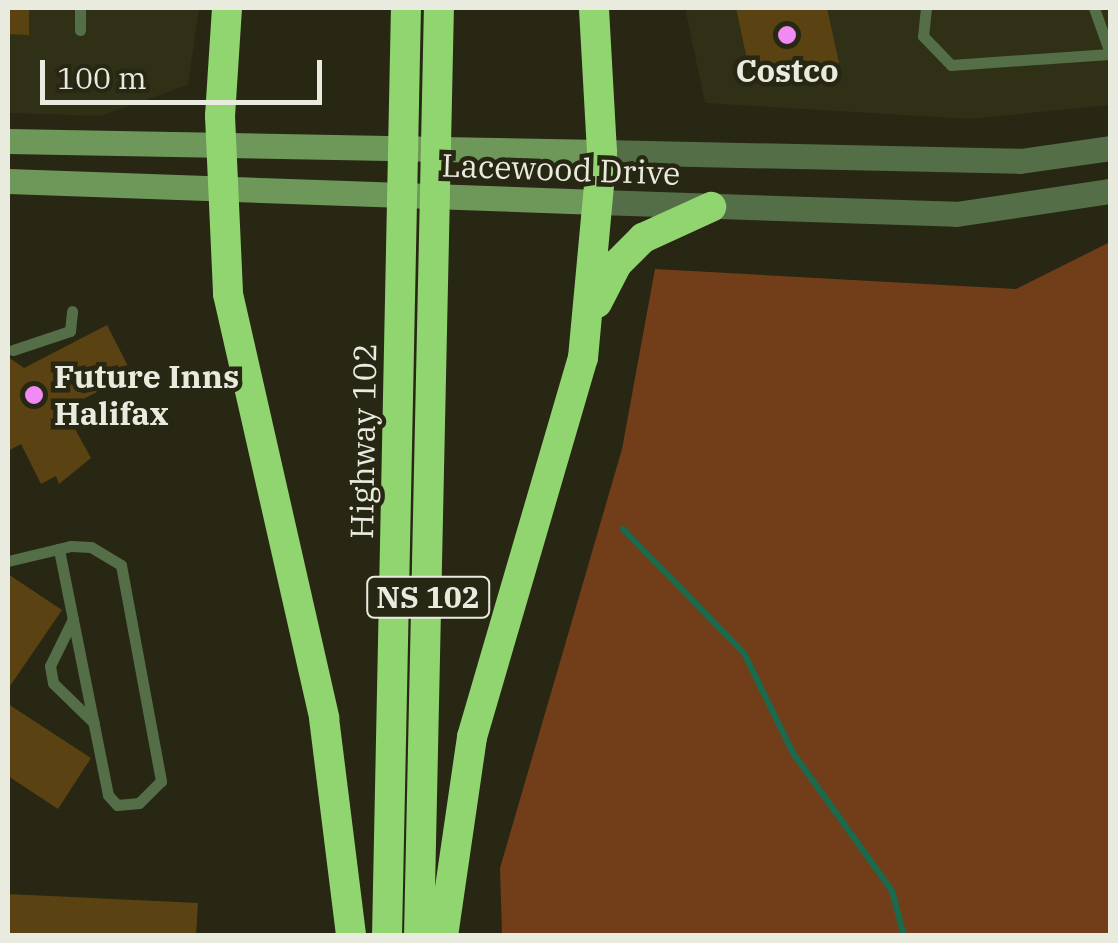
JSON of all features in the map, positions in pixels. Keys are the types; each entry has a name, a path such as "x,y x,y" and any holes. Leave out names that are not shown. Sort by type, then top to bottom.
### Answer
{"highway":[{"path":"227,8 220,143 231,311 324,718 350,936"},
{"name":"Highway 102","path":"386,936 408,85 406,8"},
{"name":"Highway 102","path":"419,936 439,8"},
{"path":"443,936 472,737 588,319 602,152 594,8"},
{"path":"588,319 617,264 643,238 711,207"}],"main road":[{"name":"Lacewood Drive","path":"8,142 602,152"},
{"name":"Lacewood Drive","path":"8,181 598,202"}],"street":[{"name":"Lacewood Drive","path":"602,152 1020,161 1110,148"},
{"name":"Lacewood Drive","path":"598,202 956,214 1110,191"}],"lane":[{"path":"80,8 80,30"},
{"path":"926,8 923,36 951,65 1110,53 1094,8"},
{"path":"13,350 70,331 72,311"},
{"path":"8,561 59,549 92,546 121,565 161,780 152,796 127,806 108,795 59,549"},
{"path":"73,618 50,666 52,683 94,723"}],"shaded area":[{"path":"8,8 199,8 188,85 100,116 8,113"},
{"path":"685,8 1110,8 1110,105 969,119 705,103"},
{"path":"1110,242 1110,935 502,935 500,868 622,449 655,269 1016,289"}],"building":[{"path":"8,8 29,8 29,35 8,34"},
{"name":"Costco","path":"736,8 827,8 839,63 751,78"},
{"path":"107,325 132,374 64,409 91,458 59,484 56,476 41,484 21,444 8,451 8,357 24,368"},
{"path":"8,574 62,610 8,689"},
{"path":"8,704 91,758 58,809 8,776"},
{"path":"8,894 198,903 196,936 8,936"}],"waterway":[{"path":"623,529 744,653 793,753 892,891 904,936"}],"place":[{"name":"Costco","path":"787,35"},
{"name":"Future Inns Halifax","path":"34,395"}]}
